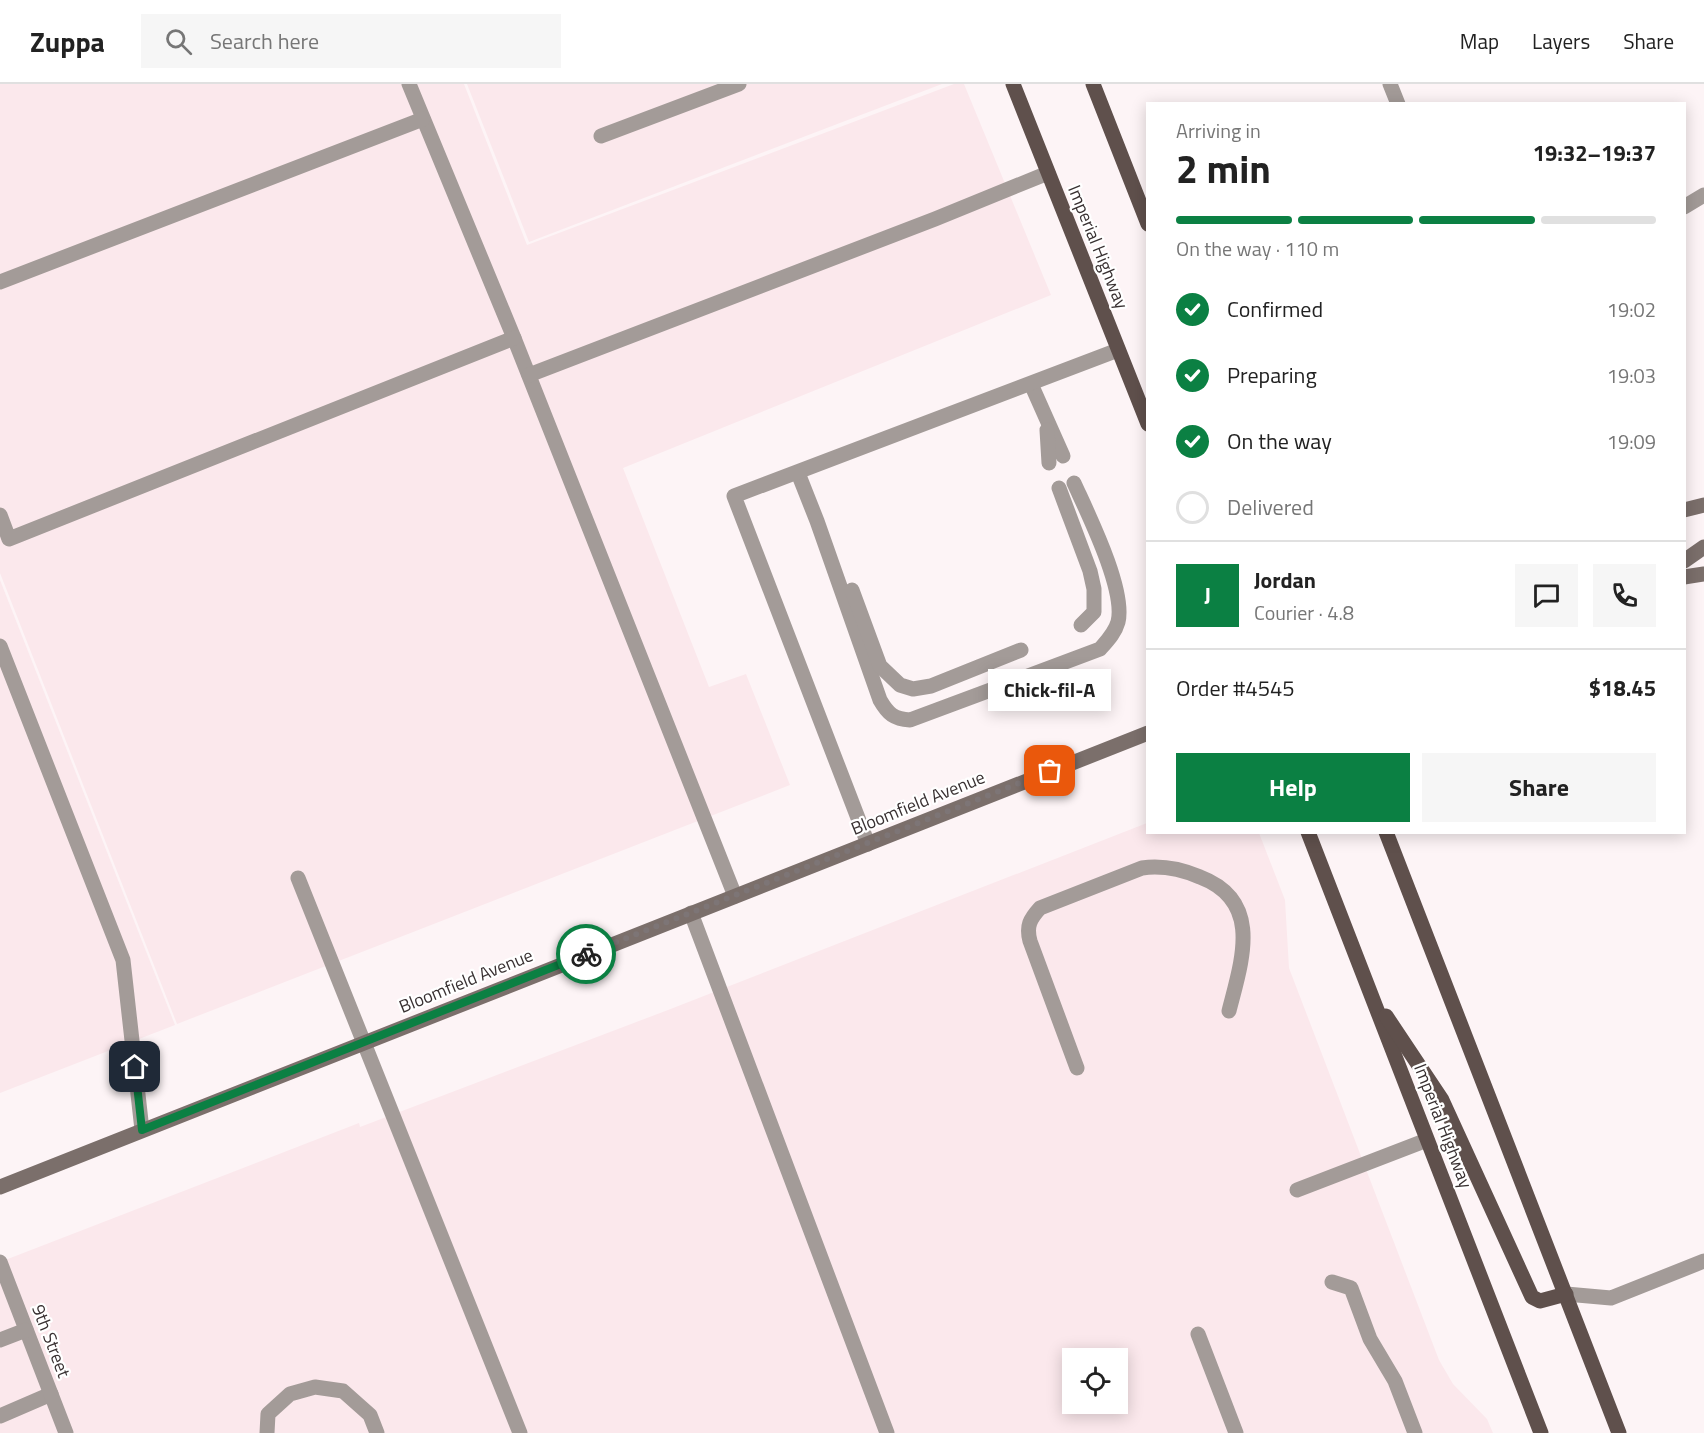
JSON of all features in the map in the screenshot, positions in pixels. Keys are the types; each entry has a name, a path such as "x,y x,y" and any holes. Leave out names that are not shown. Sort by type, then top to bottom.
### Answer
{"main road":[{"name":"Imperial Highway","path":"1013,84 1146,419"},
{"path":"1093,84 1146,219"},
{"path":"1686,510 1704,505"},
{"path":"1686,560 1704,547"},
{"path":"1686,577 1704,574"},
{"name":"Bloomfield Avenue","path":"0,1187 1146,734"},
{"name":"Imperial Highway","path":"1309,834 1541,1433"},
{"path":"1387,834 1620,1433"},
{"path":"1370,991 1442,1100 1532,1297 1540,1301 1566,1294"}],"street":[{"path":"409,84 529,375 735,896"},
{"path":"601,136 739,84"},
{"path":"1390,84 1397,102"},
{"path":"0,282 423,119"},
{"path":"529,375 935,219 1048,173"},
{"path":"1686,206 1704,195"},
{"path":"0,515 9,539 514,338"},
{"path":"868,844 734,496 1118,350"},
{"path":"1031,384 1047,421 1056,459"},
{"path":"798,473 880,700 887,712 897,719 910,720 1100,649 1111,636 1118,623 1119,609 1116,593 1103,549 1074,483"},
{"path":"1059,488 1094,589 1094,612 1081,625"},
{"path":"817,521 836,546 880,666 900,685 913,689 931,686 1022,650"},
{"path":"0,646 123,960 142,1130"},
{"path":"1077,1068 1027,930 1031,918 1040,908 1142,868 1159,866 1186,871 1213,882 1231,895 1242,919 1243,955 1229,1011"},
{"path":"298,878 520,1433"},
{"path":"692,912 789,1178 887,1433"},
{"path":"1297,1190 1427,1140"},
{"path":"1566,1294 1611,1298 1704,1261"},
{"name":"9th Street","path":"0,1262 66,1433"},
{"path":"1332,1282 1351,1288 1370,1339 1395,1382 1415,1433"},
{"path":"0,1340 26,1330"},
{"path":"1198,1334 1236,1433"},
{"path":"267,1433 267,1414 290,1394 315,1387 343,1391 370,1415 377,1433"},
{"path":"0,1416 51,1394"}],"shaded area":[{"path":"0,84 464,84 527,245 954,84 964,84 1051,295 623,468 709,687 746,674 790,785 177,1024 0,573"},
{"path":"467,84 942,84 529,242"},
{"path":"0,580 175,1025 0,1093"},
{"path":"1146,823 1146,834 1259,834 1285,900 1289,968 1439,1360 1453,1384 1487,1419 1493,1433 0,1433 0,1262 359,1123 360,1127 668,1010"}],"way so far":[{"path":"586,954 1050,771"}],"place":[{"name":"Chick-fil-A","path":"1050,771"}],"route":[{"path":"135,1067 142,1130 586,954"}]}
